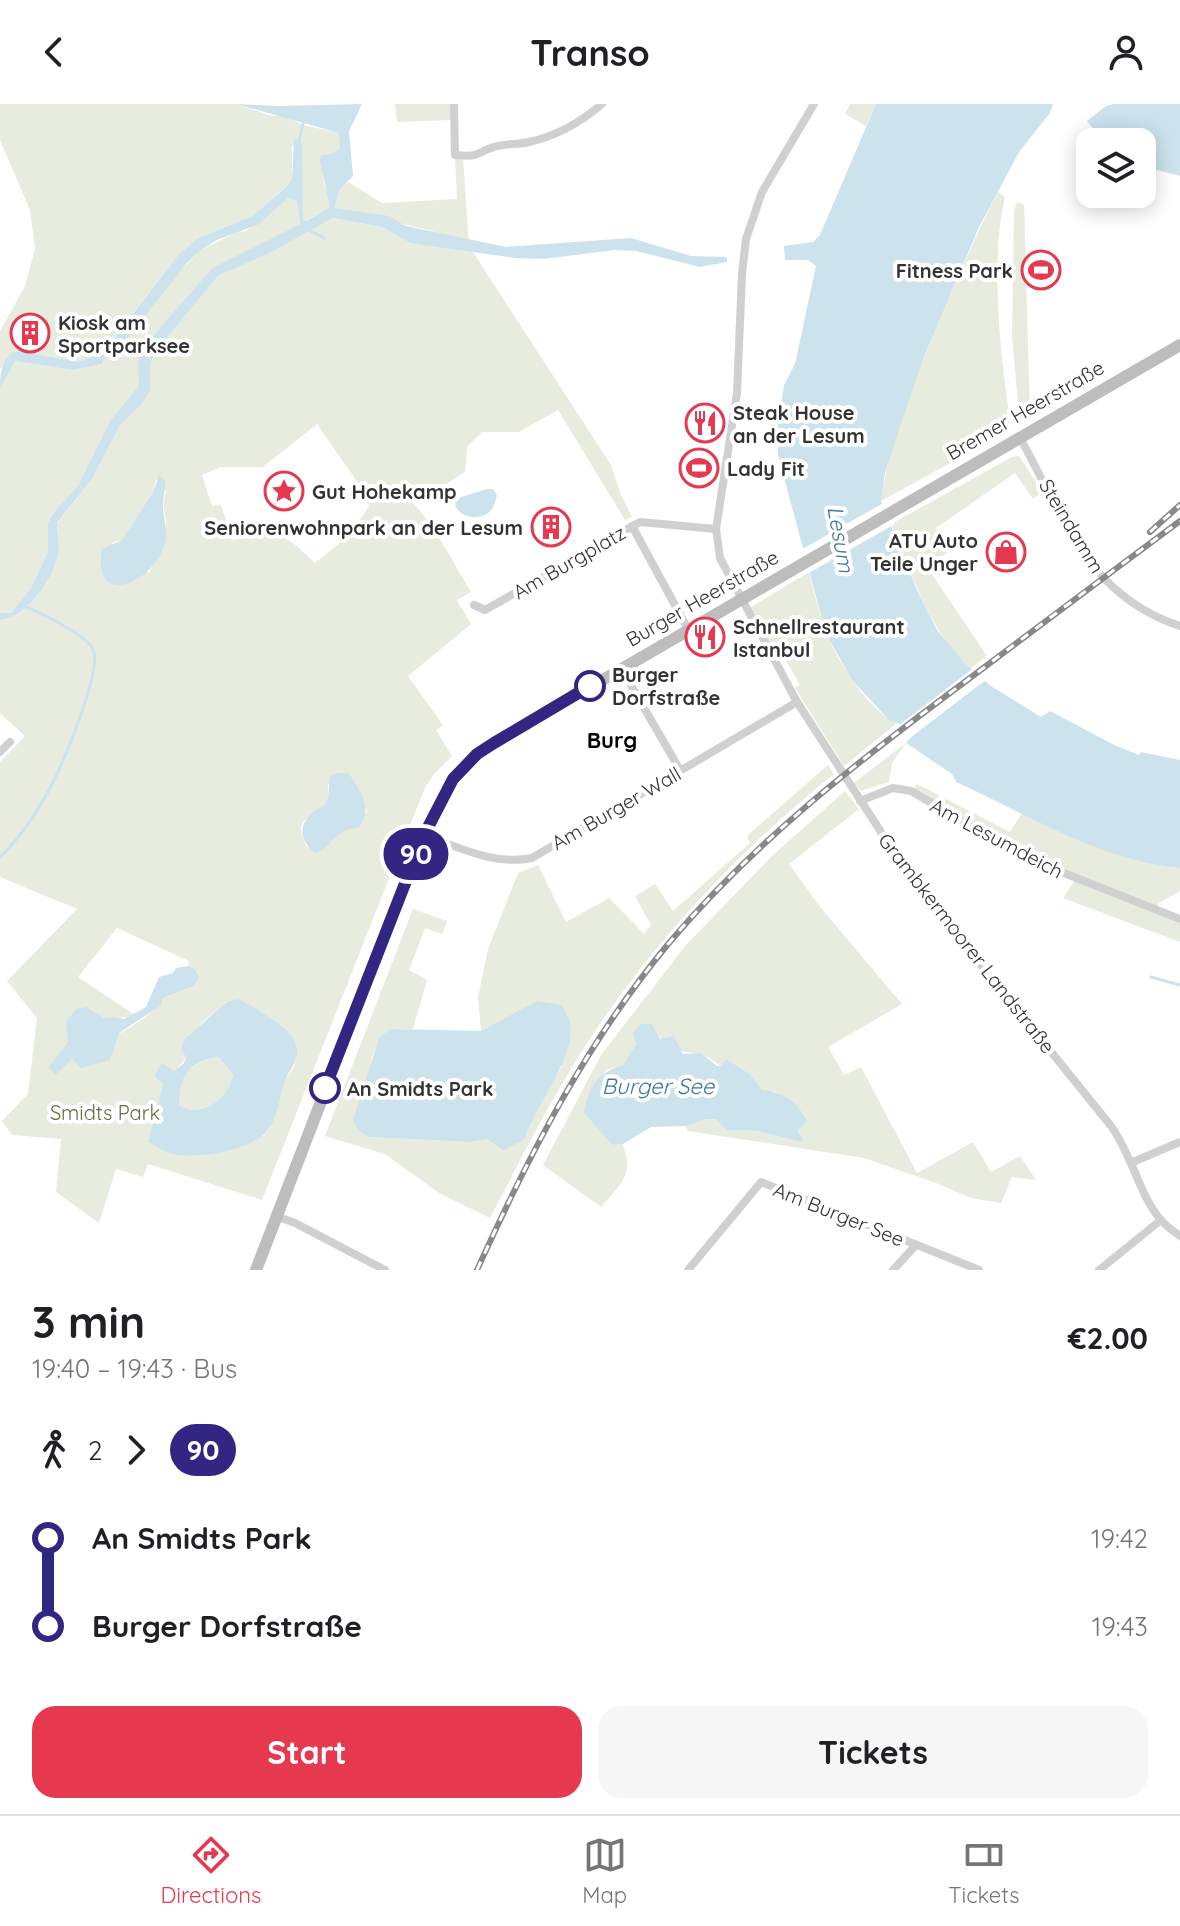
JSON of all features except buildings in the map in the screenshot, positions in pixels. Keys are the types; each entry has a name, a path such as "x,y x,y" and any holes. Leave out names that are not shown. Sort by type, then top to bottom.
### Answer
{"main road":[{"name":"Bremer Heerstraße","path":"892,511 1180,345"},
{"name":"Burger Heerstraße","path":"256,1270 424,835 453,779 477,754 892,511"}],"street":[{"path":"454,104 455,155 477,156 492,147 547,137 579,121 602,104"},
{"path":"716,529 737,393 746,239 762,192 814,104"},
{"name":"Steindamm","path":"1019,436 1081,550 1098,574 1138,608 1180,626"},
{"name":"Am Burgplatz","path":"474,605 485,610 640,522 716,529"},
{"path":"632,526 688,629"},
{"name":"Grambkermoorer Landstraße","path":"716,529 720,558 740,599 797,702 860,801 939,913 1125,1144 1150,1203 1161,1220 1180,1236"},
{"path":"621,668 680,770"},
{"name":"Am Burger Wall","path":"424,835 500,860 514,862 532,858 797,702"},
{"path":"0,752 10,742"},
{"name":"Am Lesumdeich","path":"860,801 893,788 911,791 1026,858 1180,919"},
{"path":"1133,1162 1180,1142"},
{"name":"Am Burger See","path":"688,1270 761,1182 979,1270"},
{"path":"276,1216 385,1270"},
{"path":"1099,1270 1161,1220"},
{"path":"893,1270 916,1245"}],"green space":[{"path":"0,104 236,104 340,133 340,148 322,155 324,184 330,207 305,221 303,219 301,140 292,146 292,181 254,215 197,239 179,254 111,341 201,250 235,233 246,231 288,198 297,201 300,224 212,268 144,346 138,366 141,376 139,386 79,484 48,523 48,552 31,588 11,613 0,613 0,389 15,361 73,370 102,364 106,358 100,353 78,362 8,359 0,369 0,331 25,286 35,249 30,210 0,140"},
{"path":"395,104 452,104 453,120 397,122"},
{"path":"850,104 876,104 866,126 845,114"},
{"name":"Smidts Park","path":"455,157 463,158 469,246 611,465 632,517 625,520 558,410 519,432 482,432 467,447 465,472 446,484 417,485 410,499 433,527 471,592 457,600 471,624 408,676 443,725 436,730 452,756 433,775 424,790 262,1200 148,1164 143,1177 116,1169 99,1223 56,1192 61,1139 12,1135 2,1121 28,1094 37,1018 7,981 77,909 0,877 0,762 25,736 0,713 0,620 20,612 47,583 59,550 57,524 92,479 120,425 141,405 149,391 150,363 161,345 218,276 272,252 333,218 382,227 410,243 461,248 433,231 334,208 340,189 348,182 382,203 457,199","holes":["317,424 354,477 369,506 351,534 315,563 297,546 268,527 233,540 221,505 212,506 202,475 221,467 263,467","156,479 166,491 166,530 162,547 149,573 111,543 122,540 153,492","328,784 357,785 367,812 338,832 331,843 307,847 302,824 325,804","117,928 189,961 188,966 195,969 193,986 163,998 146,1017 130,1027 50,1067 88,1007 104,1019 135,1015 78,977","225,1002 295,1065 285,1081 271,1126 265,1135 237,1148 152,1128 163,1084 154,1076 162,1064 174,1071 180,1065 196,1031"]},
{"path":"998,192 1005,197 1000,222 997,278 1000,337 1010,419 1005,433 881,501 891,453 914,383"},
{"path":"1017,202 1024,205 1030,415 1025,419 1019,414 1012,337 1014,211"},
{"path":"1019,456 1042,492 1033,499 1015,473 936,528 948,552 927,567 987,656 971,668 943,637 932,619 891,524 1012,457"},
{"path":"809,572 823,625 838,656 865,697 897,723 844,766 795,688 800,685 777,645 771,647 751,607"},
{"path":"906,743 892,763 889,782 861,791 854,783"},
{"path":"828,765 834,774 794,807 719,879 650,956 619,997 562,1084 490,1218 439,1193 385,1154 325,1136 413,909 447,921 442,934 425,928 409,970 427,980 413,1029 390,1029 374,1051 368,1094 369,1137 469,1142 481,1139 524,1140 531,1119 562,1066 500,1023 481,1031 478,997 488,949 518,873 538,865 566,922 609,898 644,934 651,925 635,896 655,884 673,911 750,843 747,836"},
{"path":"917,784 1010,832 1022,813 1079,839 1139,861 1180,868 1180,891 1159,903 1153,912 1180,923 1180,942 1063,898 1077,877 1012,847 914,789"},
{"path":"845,791 859,809 789,864 821,908 902,1004 828,1047 844,1075 861,1067 917,1173 973,1142 991,1172 1020,1156 1036,1180 1012,1177 1001,1203 971,1198 864,1158 688,1131 686,1126 716,1119 726,1130 757,1131 801,1142 776,1092 762,1091 750,1074 726,1059 721,1066 701,1053 678,1050 660,1038 652,1024 640,1024 634,1032 636,1044 623,1065 606,1070 584,1113 612,1145 623,1144 626,1155 624,1179 601,1207 543,1165 601,1055 686,945 773,855"},
{"path":"218,1057 233,1074 226,1092 205,1108 196,1110 178,1106 181,1086 188,1072 208,1059"}],"water":[{"path":"236,104 362,104 349,131 353,176 340,189 334,208 389,216 406,226 506,247 631,238 691,256 727,257 727,262 700,267 636,251 615,250 543,259 515,258 410,243 382,227 333,218 272,252 218,276 161,345 150,363 150,391 141,405 120,425 92,479 57,523 59,550 47,583 20,612 0,620 0,613 11,613 31,588 48,552 48,523 79,484 111,420 139,386 138,357 144,346 212,268 300,224 297,201 288,198 259,224 217,240 201,250 187,263 121,346 113,347 111,342 179,254 197,239 254,215 286,187 292,180 294,139 301,140 303,219 306,221 330,207 320,161 321,155 331,154 340,148 339,133"},
{"name":"Lesum","path":"876,104 1053,104 1050,113 1019,152 979,227 925,355 885,473 881,501 917,590 937,630 964,662 991,686 1041,717 1050,711 1139,755 1141,752 1180,760 1180,868 1151,864 1093,846 956,782 952,774 906,743 910,738 900,724 889,720 852,680 826,634 778,455 777,430 784,385 795,364 816,266 808,260 785,260 784,246 813,242 820,235"},
{"path":"1180,104 1180,176 1156,170 1156,128 1092,128 1087,121 1106,106"},
{"path":"15,351 78,362 100,353 106,357 102,364 73,370 15,361 0,389 4,363"},
{"path":"159,476 165,480 163,505 166,538 163,549 146,573 123,585 113,584 105,579 101,567 102,549 122,540 153,492"},
{"path":"493,489 497,495 488,513 478,517 459,512 455,503 461,497"},
{"path":"348,773 353,779 364,800 365,815 358,828 343,831 315,853 303,837 303,826 310,815 325,804 330,776"},
{"path":"188,966 195,969 199,978 193,986 163,998 160,1006 119,1033 110,1060 81,1068 72,1059 55,1075 49,1067 68,1042 66,1022 76,1009 87,1007 104,1018 124,1019 146,1007 159,977"},
{"path":"238,999 251,1006 283,1028 296,1044 296,1056 274,1119 261,1137 237,1148 193,1156 167,1152 148,1142 163,1084 154,1076 162,1063 174,1071 184,1063 186,1057 181,1048 185,1039 225,1003","holes":["218,1057 233,1074 226,1091 214,1104 197,1110 179,1106 184,1079 199,1062"]},
{"name":"Burger See","path":"537,1001 562,1005 570,1023 570,1037 561,1066 524,1140 503,1150 487,1139 469,1142 369,1137 359,1131 353,1120 379,1038 390,1029 481,1031"},
{"name":"Burger See","path":"640,1024 652,1024 660,1039 674,1036 683,1054 701,1053 717,1066 721,1066 726,1059 750,1074 762,1090 789,1099 807,1121 797,1131 803,1138 801,1142 757,1131 726,1130 716,1119 706,1119 686,1126 651,1127 623,1144 612,1145 584,1113 586,1104 596,1082 607,1072 623,1065 636,1044 633,1032"}],"pier":[{"path":"885,502 895,524 807,574 799,551"},
{"path":"975,667 987,679 910,738 899,725"}],"waterway":[{"path":"299,140 303,124"},
{"path":"309,230 324,238"},
{"path":"103,357 114,345"},
{"path":"0,857 30,822 58,771 88,694 95,659 93,649 82,637 26,607"},
{"path":"1151,977 1180,985"}],"railway":[{"path":"1150,532 1180,505"},
{"path":"477,1270 539,1141 586,1060 639,981 701,906 735,871 845,774 1180,521"}],"bus line":[{"name":"90","path":"325,1088 424,835 453,779 477,754 590,686"}],"place":[{"name":"Fitness Park","path":"1041,270"},
{"name":"Kiosk am Sportparksee","path":"30,333"},
{"name":"Steak House an der Lesum","path":"705,423"},
{"name":"Lady Fit","path":"699,468"},
{"name":"Gut Hohekamp","path":"284,491"},
{"name":"Seniorenwohnpark an der Lesum","path":"551,527"},
{"name":"ATU Auto Teile Unger","path":"1006,552"},
{"name":"Schnellrestaurant Istanbul","path":"705,637"},
{"name":"Burger Dorfstraße","path":"590,686"},
{"name":"An Smidts Park","path":"325,1088"}],"district":[{"name":"Burg","path":"612,740"}]}
